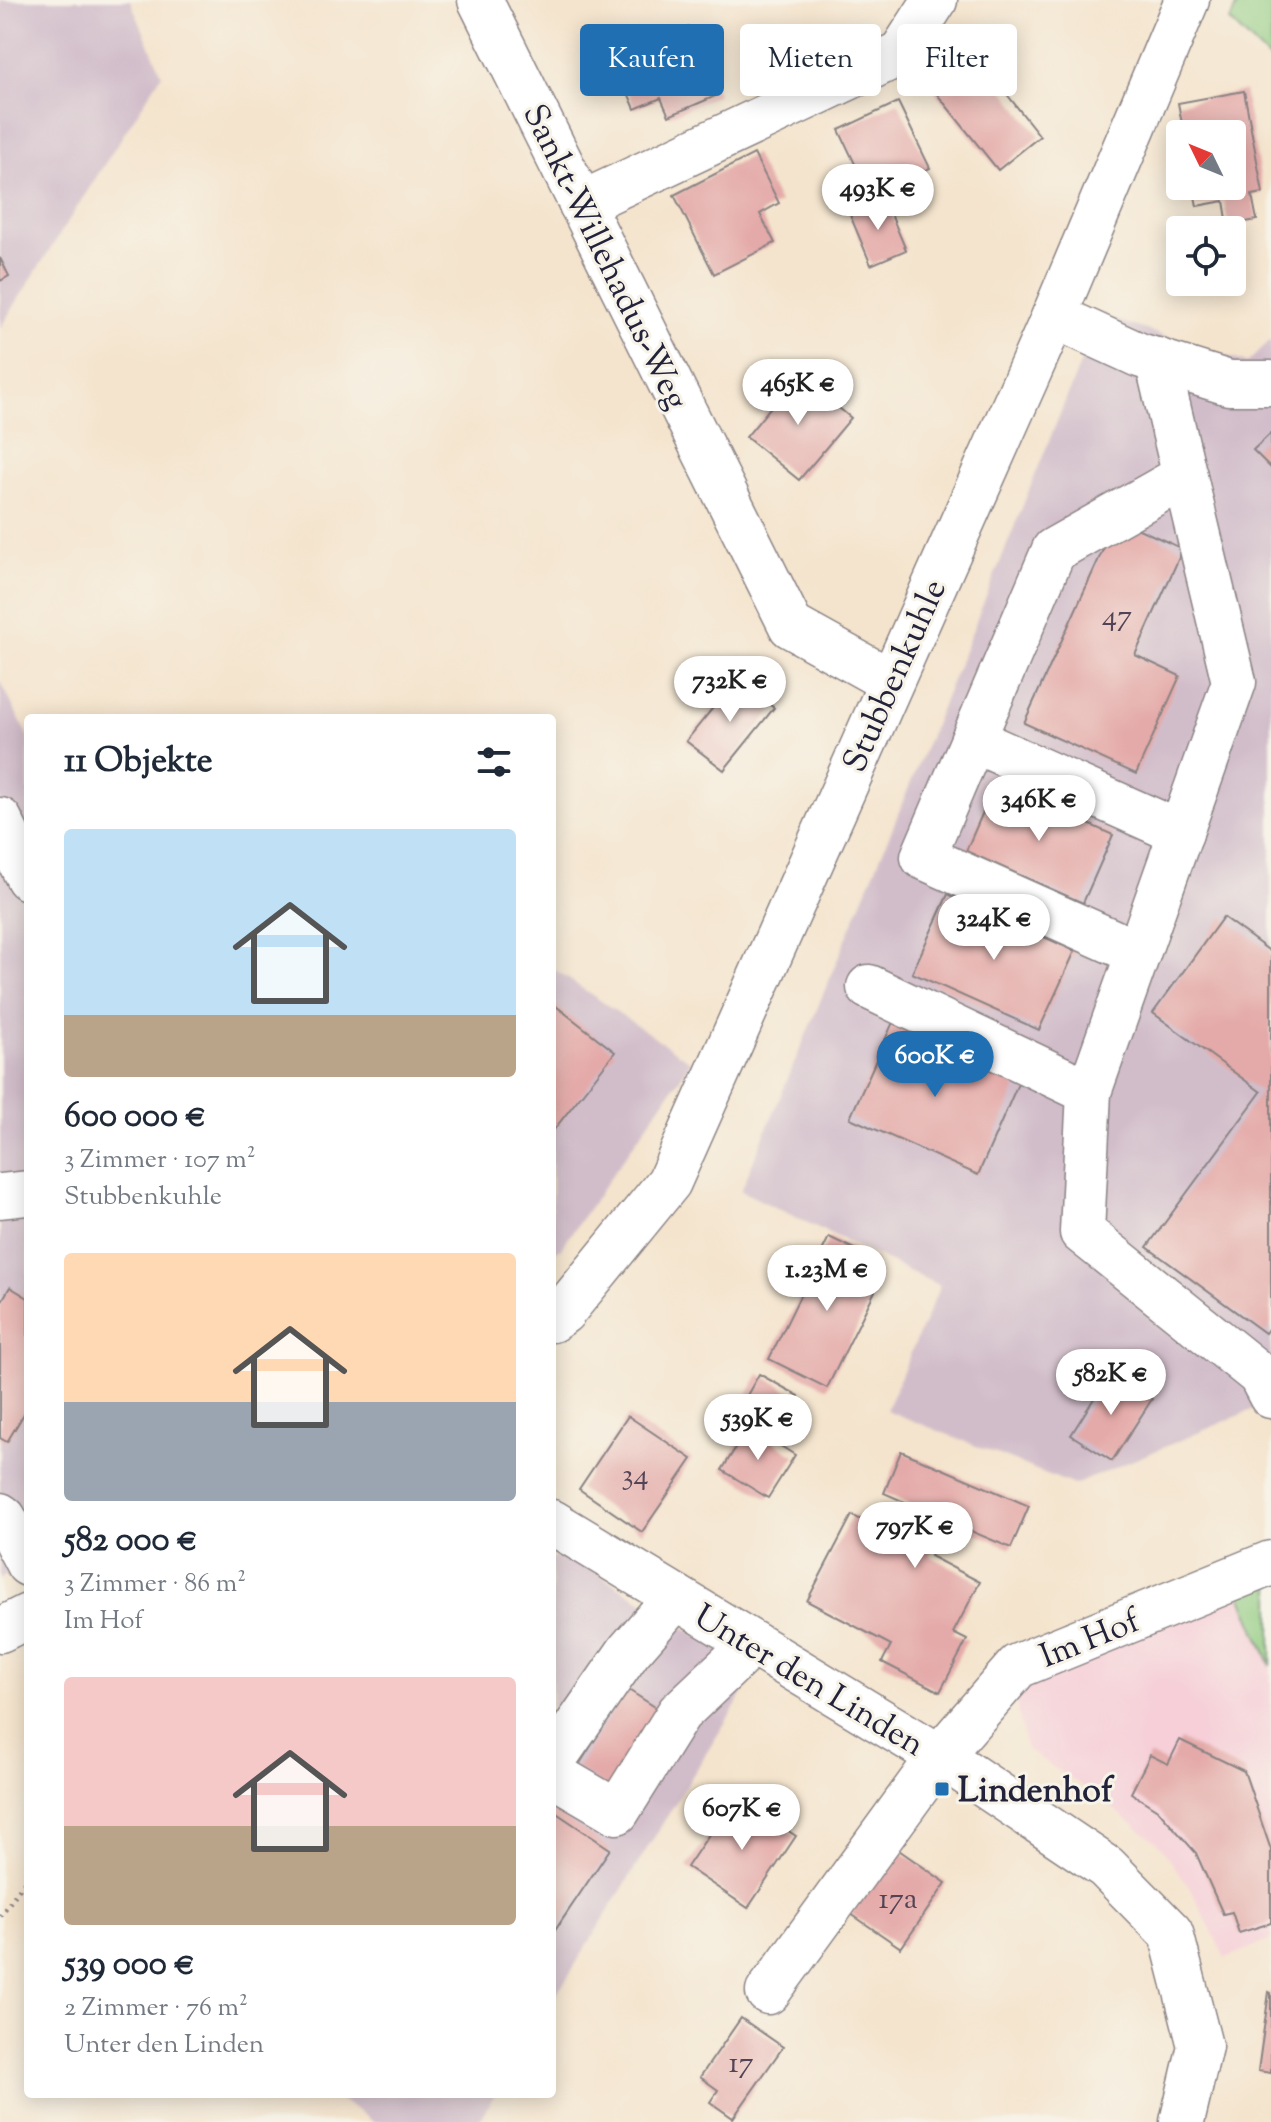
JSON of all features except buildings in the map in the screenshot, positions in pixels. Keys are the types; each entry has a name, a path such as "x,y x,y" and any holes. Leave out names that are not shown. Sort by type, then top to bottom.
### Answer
{"street":[{"name":"Sankt-Willehadus-Weg","path":"480,0 791,626 890,681"},
{"path":"581,204 901,53 935,0"},
{"name":"Stubbenkuhle","path":"556,1317 669,1182 1054,316 1187,0"},
{"path":"1054,316 1139,355 1229,383 1271,383"},
{"path":"1157,360 1234,682 1089,1092 1082,1232 1260,1375 1270,1392"},
{"path":"1138,953 923,857 1054,550 1185,476"},
{"path":"973,740 1181,833"},
{"path":"0,820 24,870"},
{"path":"869,987 1089,1092"},
{"path":"0,1196 24,1193"},
{"path":"0,1515 24,1556"},
{"name":"Unter den Linden","path":"556,1524 965,1772 1106,1867 1171,1933 1200,2046 1182,2122"},
{"name":"Im Hof","path":"768,1992 939,1757 1018,1666 1271,1563"},
{"path":"556,1756 629,1651 676,1597"},
{"path":"0,1630 24,1618"},
{"path":"556,1776 617,1812 679,1713 752,1644"}],"path":[{"path":"0,1916 24,1883"}],"shaded area":[{"path":"0,0 130,0 162,74 0,328"},
{"path":"1100,315 1247,363 1271,340 1271,1402 1074,1485 886,1410 940,1286 741,1191 892,829"},
{"path":"0,680 24,729 24,1564 0,1579"},
{"path":"556,971 691,1062 561,1248 556,1251"},
{"path":"559,1549 756,1673 556,1996 556,1554"},
{"path":"1240,1593 1271,1666 1271,1940 1225,1958 1192,1891 1159,1844 1091,1792 1026,1749 1015,1698 1042,1674"},
{"path":"338,2098 493,2098 478,2122 374,2122"}],"green space":[{"path":"1239,0 1271,0 1271,61 1230,21"},
{"path":"1271,1583 1271,1666 1240,1593"}],"place":[{"name":"Lindenhof","path":"942,1789"}]}
